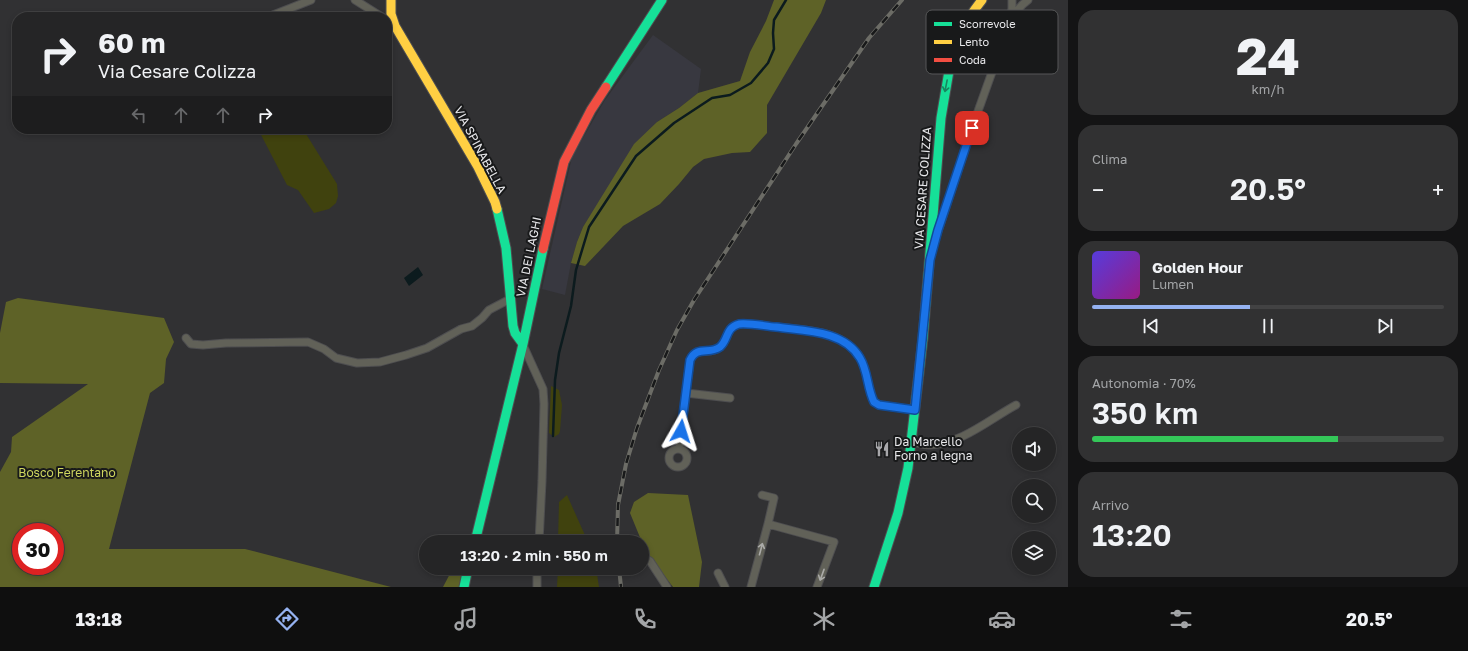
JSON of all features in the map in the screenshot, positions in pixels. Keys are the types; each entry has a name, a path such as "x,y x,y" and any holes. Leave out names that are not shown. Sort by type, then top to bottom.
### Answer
{"street":[{"path":"281,12 311,0"},
{"path":"355,0 374,12"},
{"name":"VIA SPINABELLA","path":"391,0 391,12"},
{"name":"VIA DEI LAGHI","path":"477,535 523,344 546,228 567,155 594,105 662,0"},
{"name":"VIA CESARE COLIZZA","path":"973,10 982,0"},
{"path":"1012,0 1012,10"},
{"path":"1017,10 1028,0"},
{"name":"VIA SPINABELLA","path":"392,17 395,26 461,136 491,195 504,235 510,300 515,333 523,344"},
{"name":"VIA CESARE COLIZZA","path":"874,587 902,502 911,442 930,260 940,121 948,74"},
{"path":"930,260 949,198 991,74"},
{"path":"935,183 938,194 949,198"},
{"path":"186,338 191,344 204,345 226,343 308,342 324,349 336,358 357,363 380,362 427,348 461,329 472,326 489,310 510,300"},
{"path":"679,449 691,357 698,352 710,351 719,348 730,329 736,325 743,324 810,331 830,335 846,343 860,356 865,368 874,402 879,405 915,410"},
{"path":"523,344 531,364 540,379 543,389 544,404 539,535"},
{"path":"686,393 730,398"},
{"path":"911,442 929,445 965,436 1016,405"},
{"path":"751,587 774,498 762,495"},
{"path":"768,524 834,542 817,587"},
{"path":"649,560 667,587"},
{"path":"718,572 725,587"},
{"path":"464,587 467,575"},
{"path":"537,575 537,587"}],"shaded area":[{"path":"653,35 701,69 698,93 679,108 657,122 607,190 583,227 577,242 571,263 565,295 542,289 572,157 605,100"},
{"path":"261,134 306,134 337,184 338,196 336,203 329,209 314,213 298,190 287,185"},
{"path":"418,267 423,275 409,286 404,278"},
{"path":"551,386 559,390 562,405 560,431 559,434 554,437 549,433"},
{"path":"567,495 585,535 558,535 559,502"},
{"path":"558,575 597,575 599,587 557,587"}],"green space":[{"path":"774,0 826,0 821,13 767,105 767,133 750,152 732,153 704,159 693,167 660,204 623,226 585,266 571,263 583,227 634,144 657,122 679,108 698,93 740,81 750,52 766,21"},
{"name":"Bosco Ferentano","path":"18,298 164,318 174,342 166,359 164,383 150,393 109,549 245,549 391,587 0,587 0,472 11,452 12,437 88,384 0,383 0,333 6,302"},
{"path":"648,493 688,495 702,562 699,587 673,587 649,556 649,535 639,535 630,513 634,502"},
{"path":"449,575 462,575 460,587 443,587"}],"waterway":[{"path":"553,436 555,380 559,353 571,306 576,270 589,227 636,156 674,123 712,98 730,95 751,83 768,63 774,49 774,20 786,0"}],"railway":[{"path":"617,535 618,505 626,464 637,428 659,370 677,330 694,300 796,144 869,38 902,0"},
{"path":"620,575 621,587"}],"traffic: fast":[{"path":"606,87 662,0"},
{"path":"874,587 898,513 908,468 923,338 941,118 948,74"},
{"path":"497,209 506,248 513,326 515,333 523,344"},
{"path":"477,535 523,344 543,249"},
{"path":"464,587 467,575"}],"traffic: slow":[{"path":"391,0 391,12"},
{"path":"975,10 982,0"},
{"path":"392,17 395,26 478,167 497,209"}],"traffic: jam":[{"path":"543,249 564,162 591,110 606,87"}],"place":[{"name":"Da Marcello Forno a legna","path":"882,449"}],"route":[{"path":"681,431 691,357 701,351 710,351 719,348 730,329 739,324 810,331 830,335 846,343 860,356 865,368 871,395 876,404 915,410 930,260 938,230 972,128"}]}
